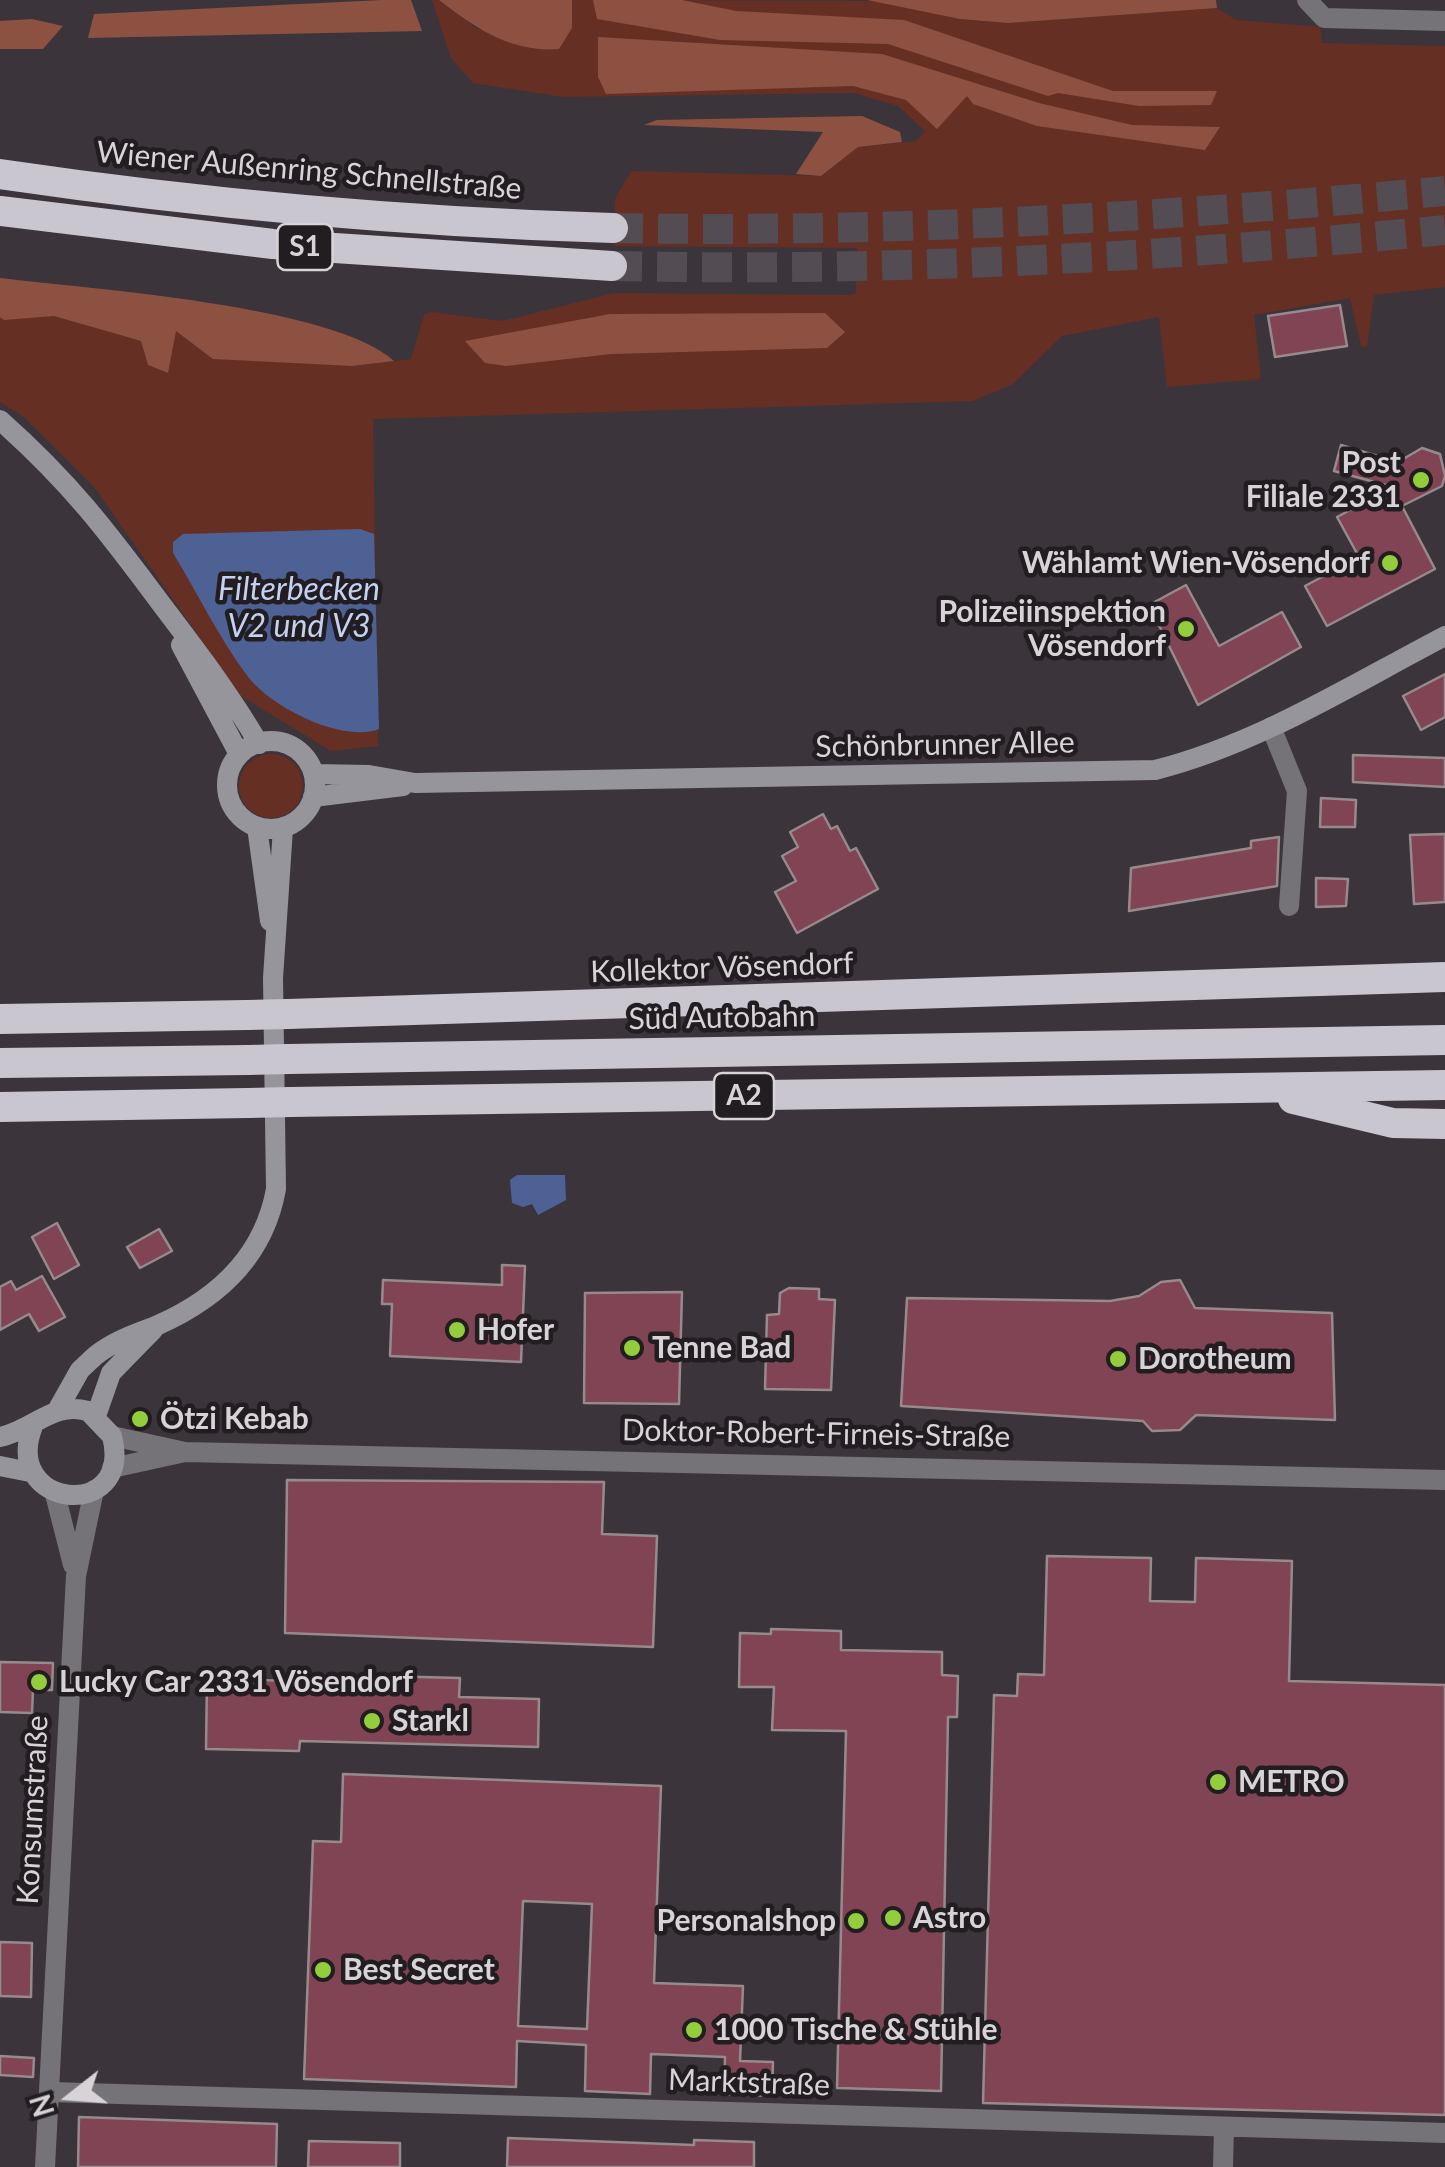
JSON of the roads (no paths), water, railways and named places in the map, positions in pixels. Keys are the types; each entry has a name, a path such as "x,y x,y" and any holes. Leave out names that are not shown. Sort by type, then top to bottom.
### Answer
{"highway":[{"name":"Wiener Außenring Schnellstraße","path":"0,174 183,199 360,216 613,228"},
{"name":"S1","path":"0,211 292,246 612,266"},
{"name":"Kollektor Vösendorf","path":"0,1018 288,1014 1445,977"},
{"name":"Süd Autobahn","path":"0,1063 1445,1040"},
{"name":"A2","path":"0,1107 1445,1085"},
{"path":"1252,1088 1394,1123 1445,1124"}],"main road":[{"path":"0,420 60,473 108,528 163,606 188,634 259,744"},
{"path":"163,606 239,754"},
{"name":"Schönbrunner Allee","path":"314,774 369,775 415,783 1155,770 1198,759 1271,728 1445,636"},
{"path":"259,744 290,746 304,756 314,774 313,797 300,818 282,828 257,827 240,817 228,794 230,767 239,754 259,744"},
{"name":"Schönbrunner Allee","path":"313,797 367,794 415,783"},
{"path":"257,827 274,942"},
{"path":"0,1437 33,1426 58,1409 80,1370 96,1356 209,1296 236,1275 271,1217 276,1189 274,942 282,828"},
{"path":"96,1416 111,1373 158,1325"},
{"path":"0,1466 30,1472 55,1494 74,1496 94,1490 112,1468 112,1436 96,1416 73,1408 58,1409"},
{"path":"30,1472 25,1452 33,1426"}],"street":[{"path":"1307,0 1324,18 1445,21"},
{"path":"1271,728 1298,791 1290,906"},
{"name":"Doktor-Robert-Firneis-Straße","path":"112,1436 186,1452 1445,1480"},
{"name":"Doktor-Robert-Firneis-Straße","path":"112,1468 186,1452"},
{"name":"Konsumstraße","path":"45,2167 76,1576 94,1490"},
{"name":"Konsumstraße","path":"55,1494 76,1576"},
{"name":"Marktstraße","path":"50,2092 1445,2133"},
{"path":"1223,2167 1224,2128"}],"water":[{"name":"Filterbecken V2 und V3","path":"360,529 374,534 379,729 364,732 309,720 260,689 228,648 173,553 173,542 183,534"},
{"path":"517,1175 565,1175 566,1200 538,1215 532,1204 523,1207 512,1203 510,1180"}],"tunnel":[{"path":"613,228 822,228 1029,221 1445,191"},
{"path":"612,266 821,267 1029,260 1445,230"}],"place":[{"name":"Post Filiale 2331","path":"1421,480"},
{"name":"Wählamt Wien-Vösendorf","path":"1390,563"},
{"name":"Polizeiinspektion Vösendorf","path":"1186,629"},
{"name":"Hofer","path":"457,1330"},
{"name":"Tenne Bad","path":"632,1348"},
{"name":"Dorotheum","path":"1118,1359"},
{"name":"Ötzi Kebab","path":"140,1419"},
{"name":"Lucky Car 2331 Vösendorf","path":"39,1682"},
{"name":"Starkl","path":"372,1721"},
{"name":"METRO","path":"1218,1782"},
{"name":"Astro","path":"893,1918"},
{"name":"Personalshop","path":"856,1921"},
{"name":"Best Secret","path":"323,1970"},
{"name":"1000 Tische & Stühle","path":"694,2030"}]}
